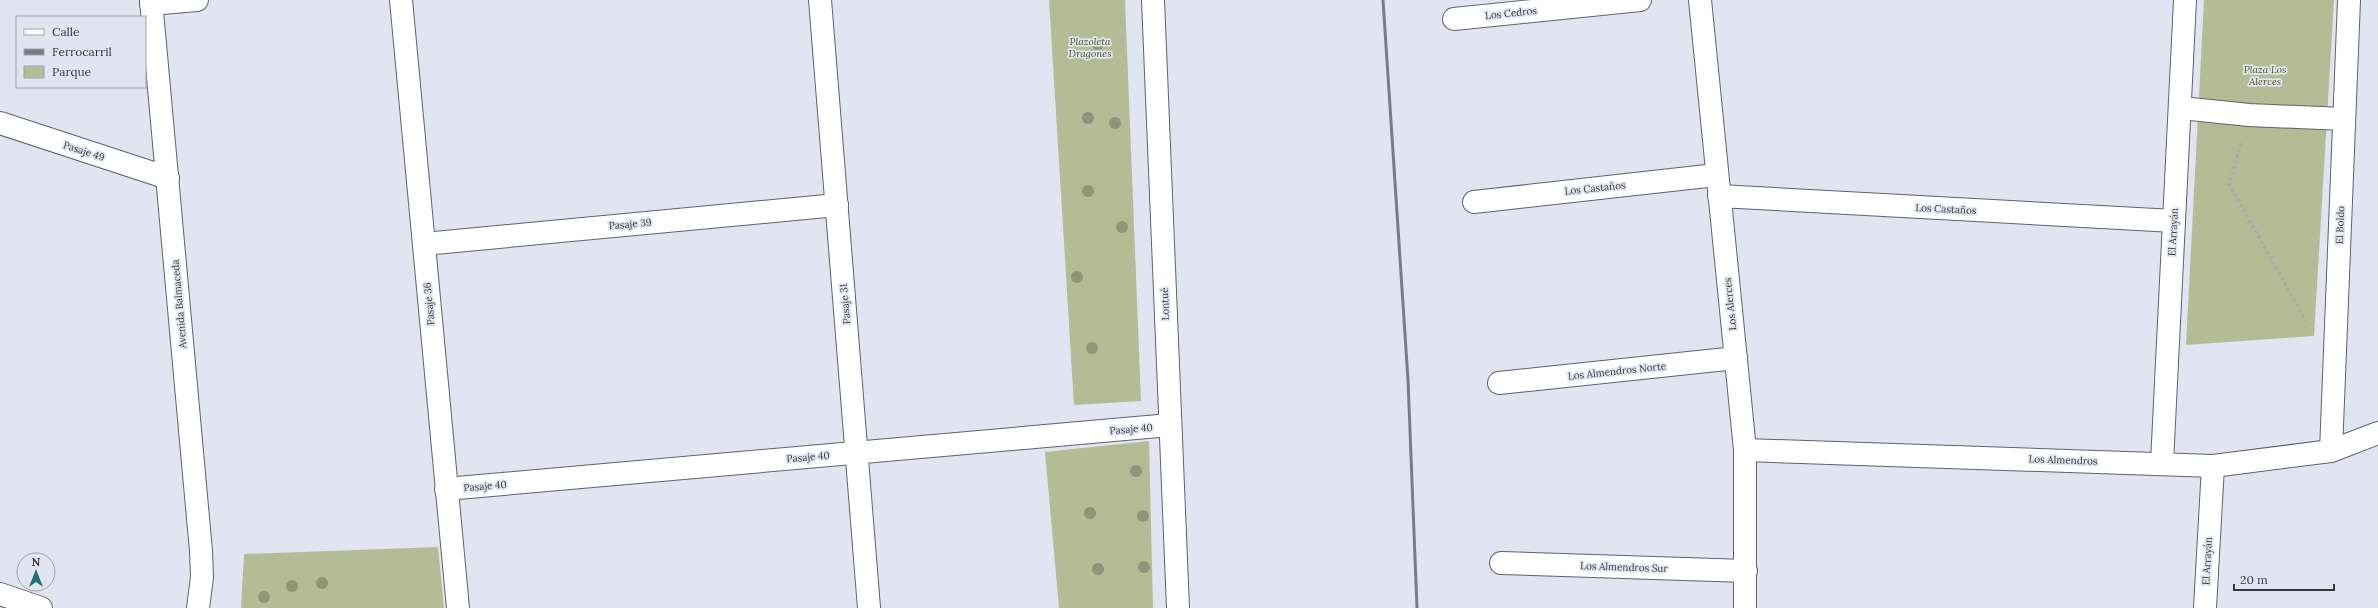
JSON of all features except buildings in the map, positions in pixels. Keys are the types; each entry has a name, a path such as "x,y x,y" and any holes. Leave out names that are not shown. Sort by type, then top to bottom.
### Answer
{"street":[{"path":"151,2 197,0"},
{"name":"Pasaje 36","path":"401,0 458,608"},
{"name":"Pasaje 31","path":"820,0 858,453 869,608"},
{"name":"Lontué","path":"1153,0 1178,608"},
{"name":"Los Cedros","path":"1454,19 1640,0"},
{"name":"Los Alerces","path":"1700,0 1716,175 1745,450 1745,608"},
{"name":"El Arrayán","path":"2162,463 2184,0"},
{"name":"El Boldo","path":"2330,451 2349,0"},
{"name":"Avenida Balmaceda","path":"151,2 201,551 202,577 198,608"},
{"path":"2180,108 2249,115 2344,119"},
{"name":"Pasaje 49","path":"0,123 168,178"},
{"name":"Los Castaños","path":"1474,202 1716,175"},
{"name":"Los Castaños","path":"1719,196 2174,221"},
{"name":"Pasaje 39","path":"424,244 837,205"},
{"name":"Los Almendros Norte","path":"1499,383 1736,358"},
{"name":"Pasaje 40","path":"446,489 1170,425"},
{"name":"Los Almendros","path":"1745,450 2162,463 2213,466 2330,451 2378,433"},
{"name":"El Arrayán","path":"2205,608 2213,466"},
{"name":"Los Almendros Sur","path":"1501,563 1746,571"},
{"path":"0,594 41,608"}],"path":[{"path":"2249,115 2229,184 2314,336 2335,347"}],"green space":[{"name":"Plazoleta Dragones","path":"1049,0 1125,0 1141,401 1074,405"},
{"name":"Plaza Los Alerces","path":"2204,0 2334,0 2314,336 2186,345"},
{"path":"1149,441 1153,608 1059,608 1045,452"},
{"path":"438,547 444,608 241,608 244,554"}],"railway":[{"path":"1383,0 1408,380 1417,608"}]}
